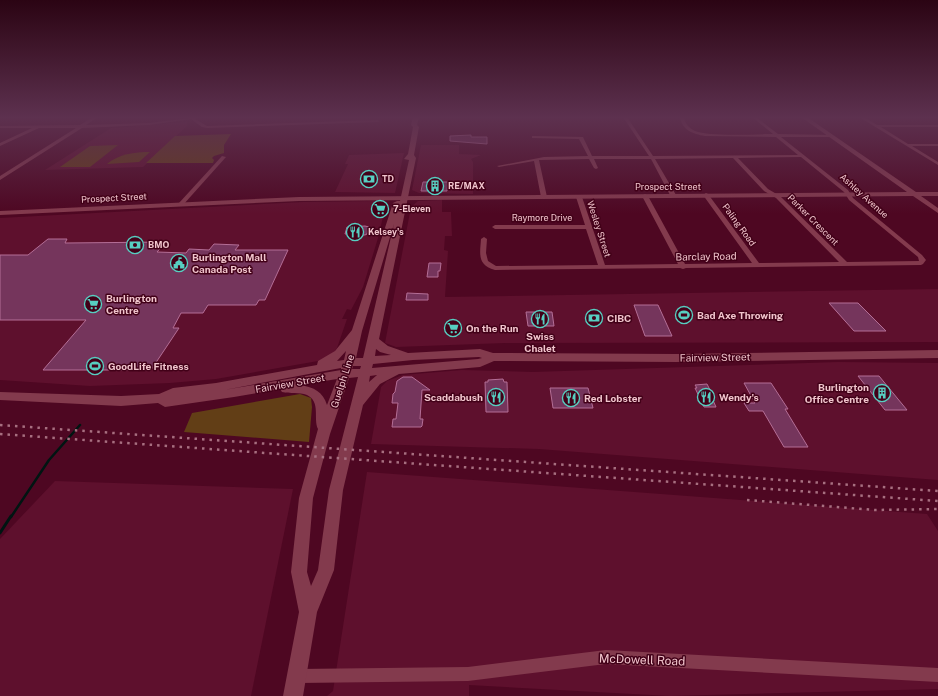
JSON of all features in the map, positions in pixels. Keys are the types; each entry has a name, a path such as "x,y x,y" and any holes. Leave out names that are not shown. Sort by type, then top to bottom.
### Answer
{"main road":[{"name":"Guelph Line","path":"308,612 299,572 306,498 323,434 347,369 357,331 402,197 413,158 411,155 412,149"},
{"name":"Guelph Line","path":"293,696 298,676 308,612 326,570 336,490 367,367 402,197"},
{"path":"306,370 337,356 343,350 348,338 357,331"},
{"path":"373,340 388,351 413,356"},
{"name":"Fairview Street","path":"367,367 413,356 480,353 492,356 676,358 938,354"},
{"name":"Fairview Street","path":"0,396 121,401 161,398 173,392 216,387 306,370 367,367 409,368 480,363 492,356"},
{"path":"358,404 376,381 386,375 409,368"},
{"name":"Fairview Street","path":"161,398 165,402 172,402 234,393 347,369"},
{"path":"264,387 275,390 299,388 314,394 324,410 323,434"}],"street":[{"path":"0,178 46,149"},
{"path":"586,149 596,168"},
{"path":"647,149 673,195"},
{"name":"Ashley Avenue","path":"796,149 846,191 847,194 923,260"},
{"path":"850,149 938,211"},
{"path":"914,149 938,164"},
{"name":"Parker Crescent","path":"734,156 766,190 773,195 778,196 844,264"},
{"path":"500,166 536,159 804,156"},
{"path":"181,204 224,157"},
{"path":"536,159 544,197"},
{"name":"Prospect Street","path":"0,214 230,201 402,197 938,194"},
{"name":"Paling Road","path":"706,195 757,265"},
{"path":"645,196 683,266"},
{"name":"Wesley Street","path":"579,197 602,267"},
{"name":"Raymore Drive","path":"495,227 589,226"},
{"name":"Barclay Road","path":"484,239 484,261 488,266 496,268 921,263 923,260"},
{"name":"McDowell Road","path":"298,676 468,674 606,657 938,675"}],"shaded area":[{"path":"77,149 162,149 143,167 45,170"},
{"path":"85,149 112,149 90,167 60,167"},
{"path":"161,149 224,149 224,153 212,158 214,160 213,163 146,163"},
{"path":"420,149 459,149 459,154 481,155 471,159 473,162 473,194 419,193 412,190"},
{"path":"150,152 139,162 107,164 127,154"},
{"path":"404,153 395,193 335,192 348,164 345,164 349,155"},
{"path":"442,200 442,212 451,212 452,236 445,236 444,250 448,251 445,297 938,289 938,342 505,343 396,347 385,343 411,207 418,201"},
{"path":"375,201 386,204 378,238 363,287 351,310 347,309 342,319 347,319 337,348 333,354 327,358 318,361 216,379 170,383 90,386 0,380 0,218 303,202"},
{"path":"838,362 938,363 938,480 539,449 371,444 381,387 387,381 403,375 462,370 533,372"},
{"path":"300,394 311,398 312,407 309,442 184,432 192,413"},
{"path":"367,472 927,514 938,531 938,689 670,696 469,685 469,696 327,696 333,691"},
{"path":"55,481 293,489 251,696 0,696 0,539"}],"building":[{"name":"RE/MAX","path":"423,182 448,182 447,191 421,191"},
{"name":"Kelsey's","path":"347,227 369,227 367,234 365,235 345,234"},
{"name":"Burlington Centre","path":"48,239 67,239 65,243 166,242 157,252 186,253 189,249 209,250 214,244 239,245 235,250 288,250 265,300 259,300 256,305 208,305 203,313 181,313 173,328 179,328 151,370 43,370 86,320 0,320 0,255 28,255"},
{"path":"429,263 441,263 440,271 438,271 438,277 427,277"},
{"path":"407,293 428,294 428,300 406,300"},
{"path":"829,303 858,303 886,331 854,331"},
{"path":"634,305 658,305 672,336 645,336"},
{"name":"Swiss Chalet","path":"526,312 552,312 554,326 528,326"},
{"name":"Burlington Office Centre","path":"858,376 879,376 907,410 885,410"},
{"path":"403,377 412,377 430,390 422,390 420,419 423,419 421,427 392,427 393,419 396,419 398,403 392,403 393,394 395,392 397,381"},
{"name":"Scaddabush","path":"503,379 504,382 507,382 508,412 486,412 485,382 488,382 488,380"},
{"path":"744,383 771,383 788,409 785,409 808,447 784,447 763,411 749,411 744,403 755,403"},
{"name":"Wendy's","path":"707,384 714,398 712,398 716,407 704,407 695,388 697,388 695,385"},
{"name":"Red Lobster","path":"550,388 588,388 593,408 553,408"}],"waterway":[{"path":"11,517 49,460 80,425"},
{"path":"0,533 11,516"}],"railway":[{"path":"0,425 938,491"},
{"path":"0,434 938,501"},
{"path":"747,500 875,510 938,509"}],"place":[{"name":"TD","path":"369,179"},
{"name":"RE/MAX","path":"435,186"},
{"name":"7-Eleven","path":"380,209"},
{"name":"Kelsey's","path":"355,232"},
{"name":"BMO","path":"135,245"},
{"name":"Burlington Mall Canada Post","path":"179,263"},
{"name":"Burlington Centre","path":"93,304"},
{"name":"Bad Axe Throwing","path":"684,315"},
{"name":"CIBC","path":"594,318"},
{"name":"Swiss Chalet","path":"540,319"},
{"name":"On the Run","path":"453,328"},
{"name":"GoodLife Fitness","path":"95,366"},
{"name":"Burlington Office Centre","path":"882,393"},
{"name":"Scaddabush","path":"496,397"},
{"name":"Wendy's","path":"706,397"},
{"name":"Red Lobster","path":"571,398"}]}
